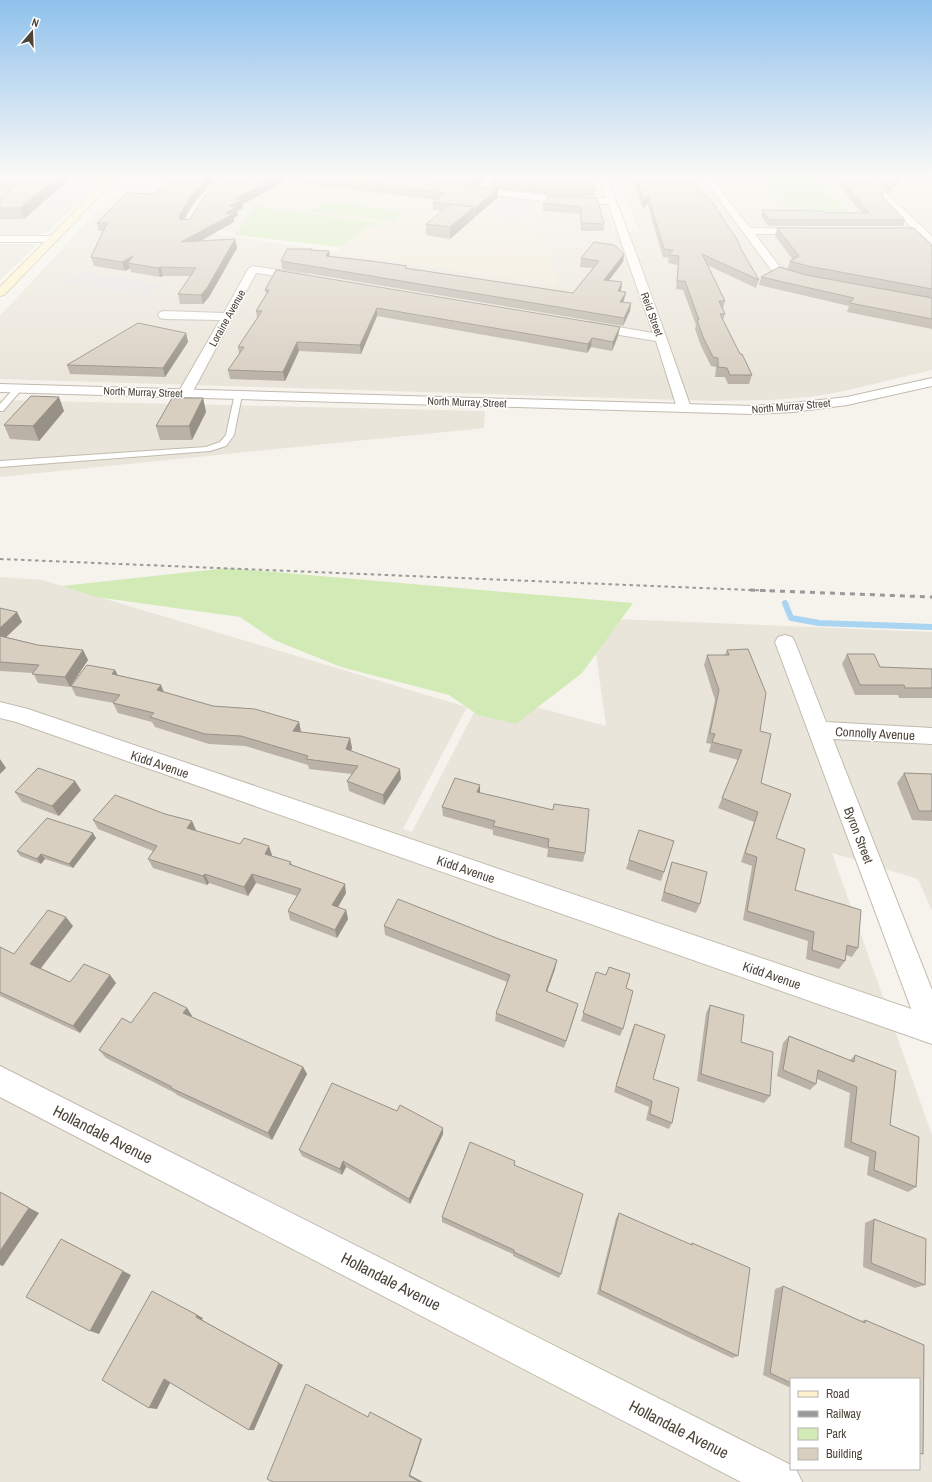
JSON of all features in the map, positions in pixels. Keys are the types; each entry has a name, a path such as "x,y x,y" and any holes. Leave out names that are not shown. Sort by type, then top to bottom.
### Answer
{"main road":[{"path":"0,293 46,244"}],"street":[{"name":"Reid Street","path":"627,244 684,408"},
{"path":"757,244 776,269 792,276 815,281"},
{"name":"Loraine Avenue","path":"185,394 253,269 314,279"},
{"path":"164,315 228,317"},
{"path":"574,324 661,338"},
{"name":"North Murray Street","path":"0,388 752,410 789,409 861,398 932,382"},
{"name":"Byron Street","path":"785,642 932,1029"},
{"name":"Kidd Avenue","path":"0,710 28,718 932,1029"},
{"name":"Connolly Avenue","path":"819,730 932,736"},
{"name":"Hollandale Avenue","path":"0,1081 782,1482"}],"lane":[{"path":"0,409 19,388"},
{"path":"0,464 207,449 223,444 230,435 238,395"}],"shaded area":[{"path":"0,244 38,244 0,280"},
{"path":"66,244 284,244 556,285 548,246 536,244 932,244 932,370 840,392 810,397 771,400 712,401 0,379 0,316"},
{"path":"340,244 536,244 548,246 556,285 337,252"},
{"path":"85,271 166,285 146,297 63,282"},
{"path":"0,400 485,411 484,428 0,477"},
{"path":"0,577 42,580 467,707 403,829 412,832 484,693 606,726 591,618 932,632 932,911 918,879 832,853 932,1135 932,1482 0,1482"}],"green space":[{"path":"314,244 343,244 339,247"},
{"path":"227,568 633,603 582,673 516,724 478,715 449,695 341,667 274,640 240,617 96,597 62,586"}],"building":[{"path":"97,244 232,244 207,288 201,295 178,294 196,268 158,268 128,263 133,256 122,262 91,257"},
{"path":"592,244 614,245 624,254 604,280 622,282 618,291 626,292 620,302 631,303 624,318 281,261 287,249 312,249 311,250 329,251 326,256 407,266 405,268 573,293 599,261 581,258"},
{"path":"663,244 739,244 759,280 702,254 725,301 719,301 725,314 720,314 752,375 730,375 727,368 718,367 718,358 713,357 703,337 697,320 699,320 685,281 677,281 679,256 669,255 673,250 664,249"},
{"path":"790,244 931,244 932,289 808,266 790,261 799,256"},
{"path":"779,267 806,275 932,298 932,319 850,303 854,298 761,277"},
{"path":"276,270 620,327 613,342 592,338 588,344 377,308 360,345 297,342 283,372 228,370 244,347 238,347 262,311 256,311 269,290 265,290"},
{"path":"138,323 186,333 163,368 67,365"},
{"path":"31,396 59,397 33,426 4,425"},
{"path":"172,398 203,398 189,426 156,426"},
{"path":"0,608 17,612 0,628"},
{"path":"0,636 38,645 83,650 65,677 32,674 39,665 0,662"},
{"path":"748,649 766,693 760,731 771,734 761,783 791,794 776,838 805,849 795,890 861,910 858,948 847,945 845,961 812,950 814,932 747,911 757,857 745,853 758,812 722,798 742,750 712,742 715,734 710,733 719,690 707,655 729,655 727,650"},
{"path":"847,654 874,654 880,667 932,669 932,688 905,688 904,685 860,685"},
{"path":"87,665 115,670 112,674 161,685 157,690 213,706 255,709 299,722 293,731 350,738 346,749 400,769 383,795 347,781 358,766 306,759 308,756 241,736 205,734 150,717 154,713 113,703 120,695 71,686"},
{"path":"38,768 75,781 52,806 15,792"},
{"path":"904,773 932,774 932,811 919,811"},
{"path":"455,778 480,785 477,792 553,810 554,804 589,809 585,853 548,847 549,839 493,826 495,821 442,807"},
{"path":"115,795 165,814 192,821 187,828 240,844 244,838 269,846 265,854 291,862 289,864 345,884 332,905 346,910 335,930 288,911 301,889 252,874 244,887 205,874 203,876 148,859 157,846 93,820"},
{"path":"47,818 93,833 69,864 41,854 37,859 17,851"},
{"path":"639,830 674,841 664,872 629,860"},
{"path":"672,862 707,872 700,904 664,892"},
{"path":"398,899 557,960 546,991 578,1004 566,1041 496,1013 510,975 384,926"},
{"path":"48,910 66,917 30,964 70,982 84,964 110,975 73,1026 0,992 0,947 14,954"},
{"path":"609,967 630,974 626,988 633,991 623,1029 583,1013 596,972 606,975"},
{"path":"154,992 187,1008 183,1013 303,1067 268,1133 171,1088 172,1087 99,1050 122,1018 131,1023"},
{"path":"710,1005 744,1015 741,1042 773,1052 770,1096 701,1074"},
{"path":"635,1024 665,1035 653,1079 679,1088 672,1123 650,1114 652,1101 616,1086"},
{"path":"789,1036 854,1062 855,1055 896,1071 890,1125 919,1137 916,1187 874,1170 876,1152 851,1142 857,1087 818,1070 816,1084 783,1070"},
{"path":"332,1083 397,1111 400,1105 443,1128 409,1199 343,1161 340,1169 299,1150"},
{"path":"470,1142 515,1161 514,1165 583,1194 561,1274 514,1252 514,1250 442,1217"},
{"path":"0,1192 29,1208 0,1251"},
{"path":"619,1213 692,1245 692,1243 750,1268 738,1356 600,1290"},
{"path":"874,1219 926,1239 925,1285 871,1263"},
{"path":"61,1239 123,1271 90,1331 26,1297"},
{"path":"783,1286 865,1323 865,1320 924,1345 923,1454 920,1453 920,1378 790,1378 790,1383 770,1373"},
{"path":"152,1291 197,1315 196,1317 279,1363 249,1430 164,1379 149,1408 102,1380"},
{"path":"306,1384 368,1417 370,1412 421,1439 409,1476 420,1482 273,1482 267,1479"}],"waterway":[{"path":"785,603 791,618 819,623 932,627"}],"railway":[{"path":"0,559 774,591"},
{"path":"750,590 932,597"}]}
